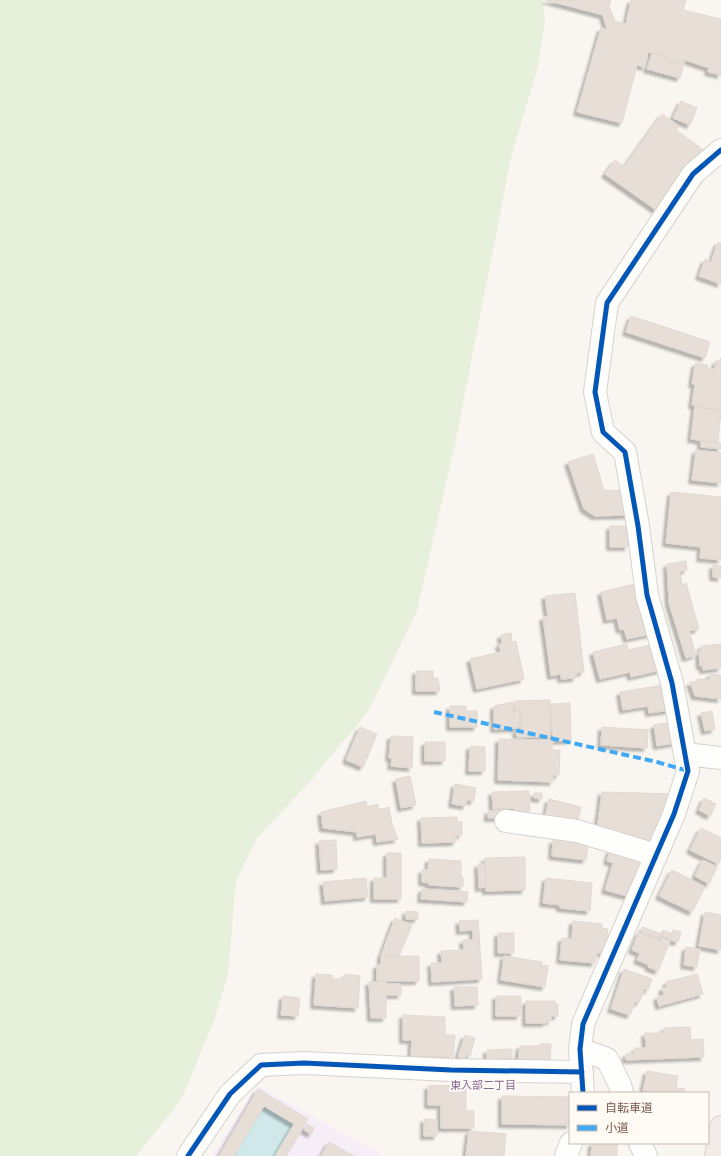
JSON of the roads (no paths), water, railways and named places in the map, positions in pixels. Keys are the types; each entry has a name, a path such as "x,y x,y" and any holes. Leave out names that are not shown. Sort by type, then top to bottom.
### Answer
{"highway":[{"path":"716,1156 721,1127"}],"street":[{"path":"188,1156 230,1094 261,1065 304,1063 451,1070 583,1082 580,1049 583,1024 674,814 688,772 672,683 647,595 638,526 625,452 603,432 595,392 607,303 693,174 721,150"},
{"path":"685,754 721,758"},
{"path":"506,821 577,831 656,855"},
{"path":"580,1049 607,1059 620,1085 622,1092"},
{"path":"566,1156 571,1144"},
{"path":"640,1144 646,1156"}],"water":[{"path":"264,1106 294,1124 275,1156 234,1156"}],"district":[{"name":"東入部二丁目","path":"483,1085"}]}
